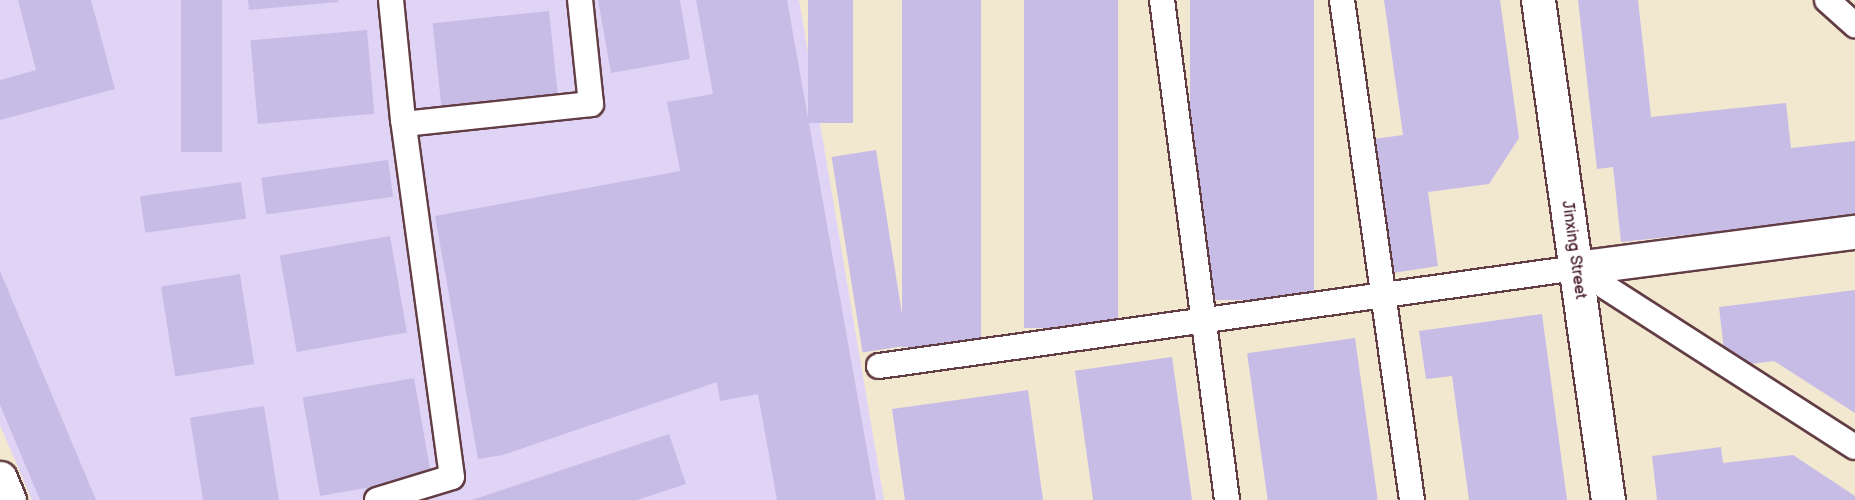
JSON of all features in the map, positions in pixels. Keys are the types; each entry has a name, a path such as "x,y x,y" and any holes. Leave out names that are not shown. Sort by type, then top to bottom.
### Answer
{"street":[{"name":"Jinxing Street","path":"1538,0 1608,500"},
{"path":"1576,268 1855,232"},
{"path":"0,478 9,500"}],"lane":[{"path":"377,500 452,477 404,124 391,0"},
{"path":"404,124 591,104 580,0"},
{"path":"1161,0 1227,500"},
{"path":"1342,0 1412,500"},
{"path":"1827,0 1855,25"},
{"path":"879,366 1576,268 1855,447"}],"shaded area":[{"path":"0,0 799,0 884,500 32,500 0,425"}],"building":[{"path":"18,0 91,0 115,89 0,120 0,80 36,70"},
{"path":"181,0 222,0 222,152 181,152"},
{"path":"248,0 338,0 338,2 249,10"},
{"path":"598,0 680,0 690,59 611,73"},
{"path":"696,0 787,0 876,500 777,500 758,394 720,401 717,382 503,455 478,459 435,216 680,171 667,102 713,94"},
{"path":"808,0 853,0 853,123 808,123"},
{"path":"902,0 981,0 981,347 902,347"},
{"path":"1024,0 1118,0 1118,328 1024,328"},
{"path":"1190,0 1314,0 1314,300 1190,300"},
{"path":"1384,0 1500,0 1519,138 1489,184 1428,192 1438,266 1393,273 1374,139 1403,135"},
{"path":"1578,0 1638,0 1651,117 1786,103 1791,148 1855,141 1855,217 1621,242 1613,167 1597,169"},
{"path":"549,11 558,94 441,106 433,23"},
{"path":"367,30 374,114 258,124 250,40"},
{"path":"876,150 907,346 863,353 832,157"},
{"path":"388,160 393,197 266,214 261,178"},
{"path":"241,182 246,219 145,233 140,196"},
{"path":"390,236 407,333 297,352 280,255"},
{"path":"0,271 96,500 40,500 0,405"},
{"path":"240,274 254,364 175,376 161,287"},
{"path":"1855,290 1855,413 1774,361 1726,367 1719,307"},
{"path":"1542,314 1567,500 1469,500 1452,376 1426,379 1419,331"},
{"path":"1355,338 1378,499 1268,500 1247,353"},
{"path":"1172,357 1192,500 1093,500 1075,371"},
{"path":"414,378 431,476 320,496 303,398"},
{"path":"1028,390 1043,500 905,500 892,409"},
{"path":"264,406 279,500 203,500 190,418"},
{"path":"669,434 686,484 637,500 472,500"},
{"path":"1721,447 1723,463 1793,455 1855,496 1855,500 1657,500 1652,456"}]}
